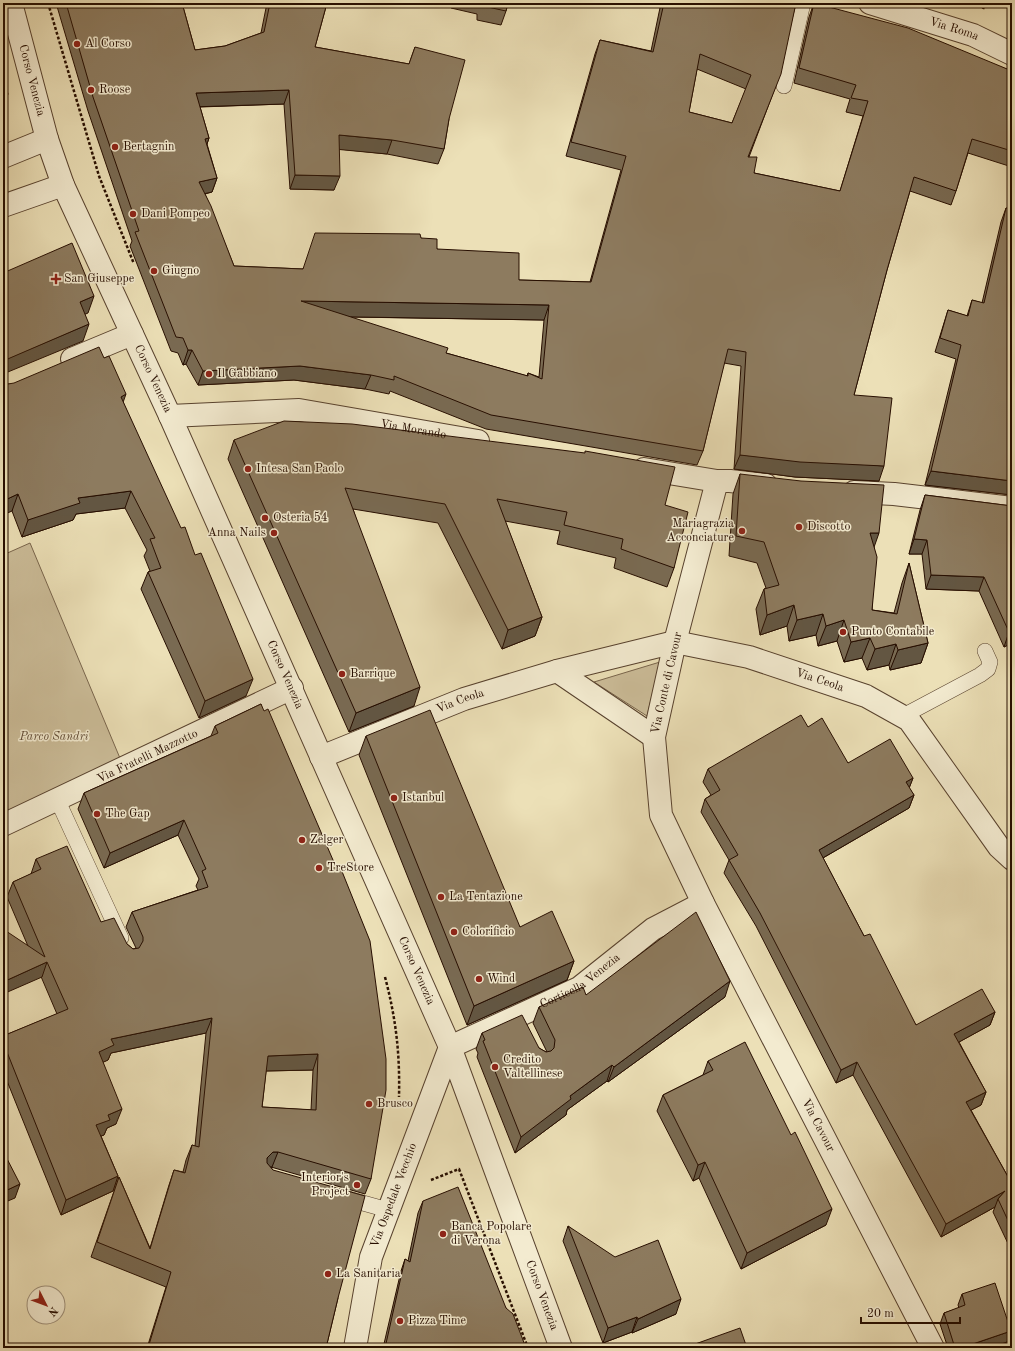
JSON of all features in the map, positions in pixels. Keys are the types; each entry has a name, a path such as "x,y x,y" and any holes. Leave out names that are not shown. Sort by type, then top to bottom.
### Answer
{"street":[{"name":"Corso Venezia","path":"11,3 47,140 63,185 170,416 450,1047 561,1348"},
{"name":"Via Roma","path":"870,3 973,36 1012,54"},
{"path":"3,157 47,140"},
{"path":"3,206 63,185"},
{"path":"52,367 132,334"},
{"name":"Via Morando","path":"170,416 299,410 496,444"},
{"path":"623,465 717,481 730,481 787,488"},
{"name":"Via Conte di Cavour","path":"703,903 661,815 654,737 676,642 717,481"},
{"path":"832,490 894,494 1012,508"},
{"name":"Via Ceola","path":"322,757 464,699 557,671 676,642 756,660 866,696 903,716 909,720 999,847 1012,859"},
{"path":"557,671 654,737"},
{"name":"Via Fratelli Mazzotto","path":"3,825 292,688"},
{"name":"Corticella Venezia","path":"450,1047 522,1021 579,988 653,929 703,903"},
{"name":"Via Cavour","path":"703,903 933,1348"},
{"name":"Via Ospedale Vecchio","path":"355,1348 370,1257 450,1047"}],"lane":[{"path":"784,86 803,3"},
{"path":"903,716 980,675 988,669 990,662 985,651"},
{"path":"57,799 126,948"},
{"path":"330,1193 388,1210"}],"path":[{"path":"48,3 99,176 136,272"},
{"path":"384,971 395,1013 399,1046 399,1103"},
{"path":"428,1182 458,1169 528,1348"}],"green space":[{"name":"Parco Sandri","path":"30,543 122,763 3,818 3,555"},
{"path":"660,662 647,716 594,682"}],"building":[{"path":"66,3 182,3 195,50 225,46 264,32 270,3 327,3 315,47 409,64 415,47 465,60 449,119 444,149 392,140 339,135 340,176 295,175 289,90 196,93 209,138 205,139 217,178 199,182 211,206 234,266 303,269 315,233 420,234 421,238 437,239 437,249 519,253 519,280 591,282 626,156 571,142 600,40 653,52 664,3 796,3 781,74 748,157 757,157 754,173 840,191 868,101 851,98 856,85 799,68 814,3 908,28 1012,71 1012,151 972,139 956,191 914,177 887,270 854,395 892,398 884,466 800,462 740,455 746,352 728,349 703,451 491,415 394,376 394,380 371,375 300,366 203,371 192,350 188,350 183,338 176,337 135,232 139,231 93,97","holes":["700,54 751,75 732,123 689,112","301,301 549,305 542,379 528,373 528,376 446,353 448,348"]},
{"path":"482,3 508,3 506,11 483,6"},
{"path":"3,76 8,94 3,106"},
{"path":"1012,206 1012,481 931,471 961,345 940,338 948,310 968,316 972,300 984,303 1006,208 1011,209"},
{"path":"72,243 94,296 80,302 89,324 3,361 3,273"},
{"path":"99,347 104,358 109,356 126,394 121,397 181,528 185,527 195,555 201,553 253,679 205,701 148,572 161,568 150,539 155,538 131,491 78,498 80,503 28,520 18,494 3,501 3,382 8,384 14,383"},
{"path":"284,421 352,424 585,453 585,451 675,467 665,505 688,512 674,568 621,549 623,539 564,525 567,512 497,499 542,617 508,630 445,504 345,488 420,687 356,713 234,440"},
{"path":"740,474 801,481 884,485 879,533 870,533 877,557 872,610 897,614 909,563 928,643 898,650 896,644 875,649 870,638 851,642 844,620 826,626 823,614 797,620 794,605 767,615 764,589 779,585 764,542 736,536"},
{"path":"925,495 1012,506 1012,631 1009,632 984,577 931,575 927,540 914,539"},
{"path":"261,704 264,711 268,709 336,867 339,864 370,941 386,1059 386,1090 371,1179 278,1152 273,1152 267,1158 267,1163 273,1170 365,1196 326,1348 148,1348 171,1272 97,1242 119,1177 150,1249 174,1170 185,1173 192,1145 199,1147 212,1018 111,1039 114,1045 99,1052 122,1109 108,1115 110,1120 96,1125 118,1176 66,1200 3,1042 3,1036 68,1009 47,962 3,982 3,929 45,957 13,882 41,869 36,859 67,846 101,922 114,918 127,944 133,949 139,948 143,941 143,937 132,912 208,887 202,871 206,869 184,820 110,853 84,793 218,733 215,726","holes":["318,1054 316,1110 262,1107 268,1056"]},
{"path":"430,710 520,927 552,911 574,961 474,1006 366,736"},
{"path":"801,715 808,727 822,718 848,763 890,739 913,778 906,782 914,795 819,850 864,936 870,934 916,1025 982,989 995,1012 954,1034 986,1092 966,1102 1012,1184 1012,1229 998,1199 1005,1191 946,1224 857,1062 841,1070 760,913 729,860 738,855 705,799 720,790 708,769"},
{"path":"696,912 730,981 614,1067 612,1065 570,1096 571,1099 521,1137 483,1041 485,1040 482,1033 522,1015 539,1048 546,1052 551,1051 554,1048 555,1040 539,1007 583,987 586,995"},
{"path":"745,1042 791,1135 795,1132 832,1209 747,1253 705,1162 698,1165 663,1095 713,1070 708,1061"},
{"path":"3,1151 20,1184 3,1192"},
{"path":"458,1187 506,1308 513,1314 526,1348 385,1348 405,1259 410,1262 423,1201"},
{"path":"568,1226 615,1257 658,1240 681,1299 638,1319 637,1317 608,1328"},
{"path":"995,1283 1011,1331 961,1348 955,1348 944,1313 965,1305 962,1294"},
{"path":"740,1328 747,1348 684,1348"}],"place":[{"name":"Al Corso","path":"77,44"},
{"name":"Roose","path":"91,90"},
{"name":"Bertagnin","path":"115,147"},
{"name":"Dani Pompeo","path":"133,214"},
{"name":"Giugno","path":"154,271"},
{"name":"San Giuseppe","path":"56,279"},
{"name":"Il Gabbiano","path":"209,374"},
{"name":"Intesa San Paolo","path":"248,469"},
{"name":"Osteria 54","path":"265,518"},
{"name":"Discotto","path":"799,527"},
{"name":"Mariagrazia Acconciature","path":"742,531"},
{"name":"Anna Nails","path":"274,533"},
{"name":"Punto Contabile","path":"843,632"},
{"name":"Barrique","path":"342,674"},
{"name":"Istanbul","path":"394,798"},
{"name":"The Gap","path":"97,814"},
{"name":"Zelger","path":"302,840"},
{"name":"TreStore","path":"319,868"},
{"name":"La Tentazione","path":"441,897"},
{"name":"Colorificio","path":"454,932"},
{"name":"Wind","path":"479,979"},
{"name":"Credito Valtellinese","path":"495,1067"},
{"name":"Brusco","path":"369,1104"},
{"name":"Interior's Project","path":"357,1185"},
{"name":"Banca Popolare di Verona","path":"443,1234"},
{"name":"La Sanitaria","path":"328,1274"},
{"name":"Pizza Time","path":"400,1321"}]}
